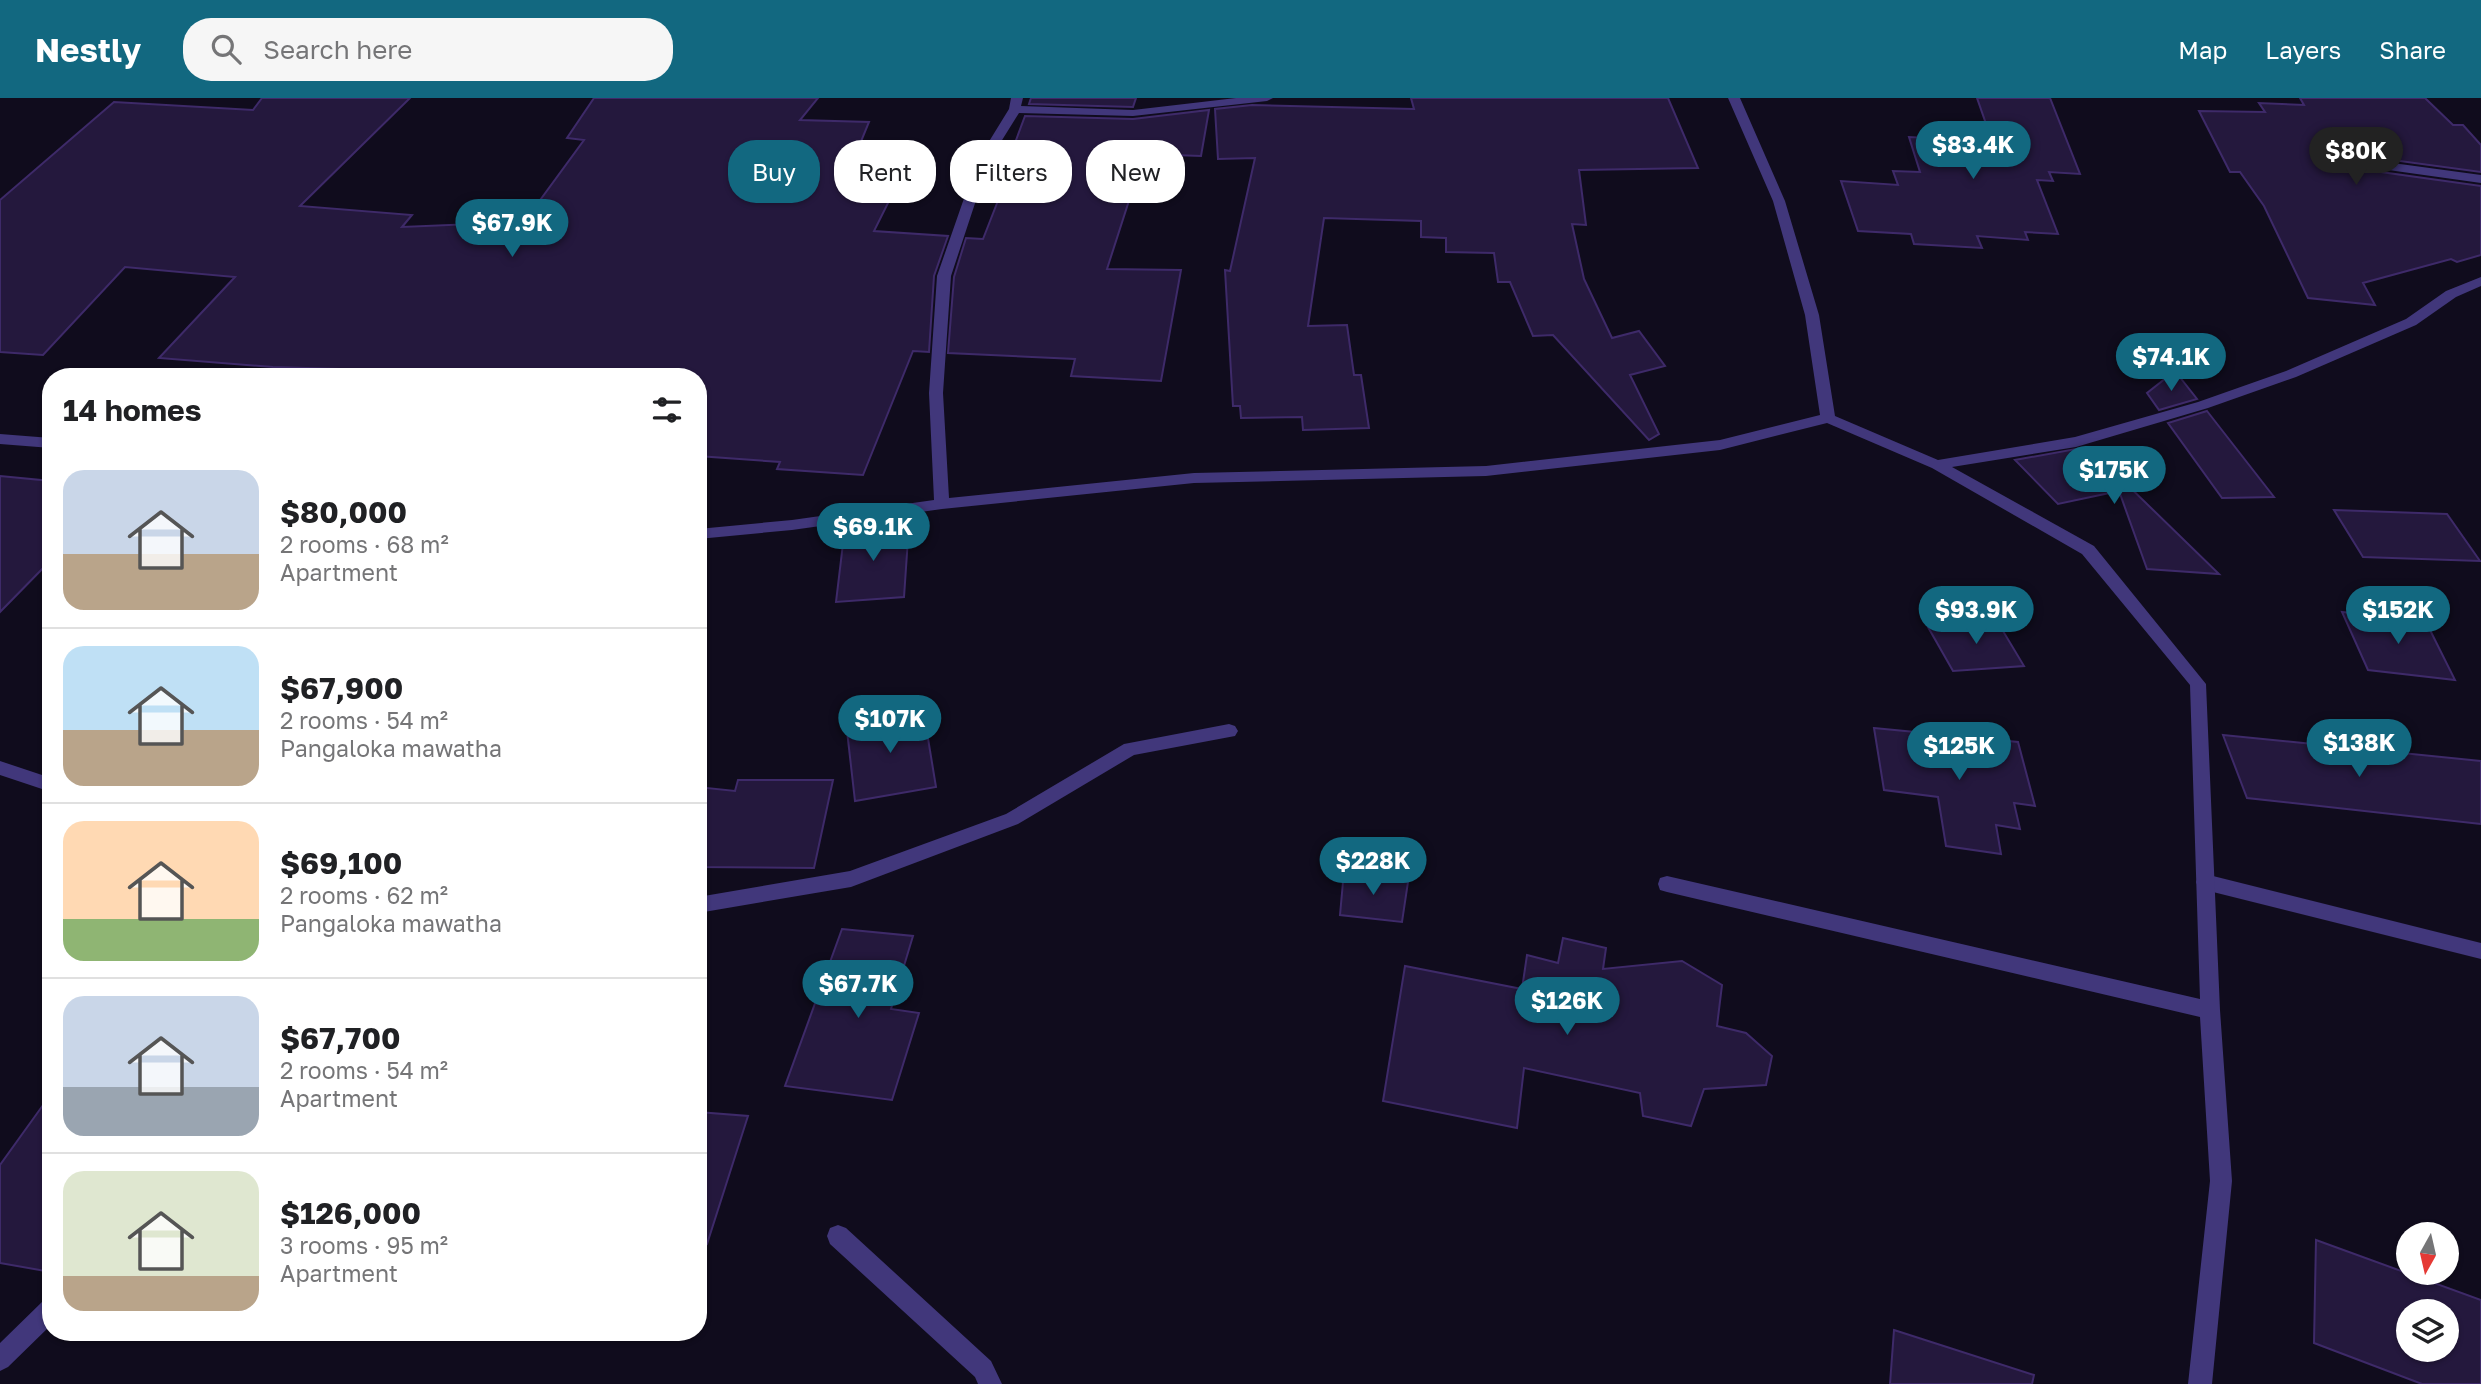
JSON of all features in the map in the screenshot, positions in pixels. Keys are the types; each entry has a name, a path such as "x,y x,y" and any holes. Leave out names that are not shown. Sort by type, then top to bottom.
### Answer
{"street":[{"path":"942,504 936,393 944,276 984,162 1016,104 1133,113 1267,98"},
{"path":"1734,98 1779,201 1812,316 1828,418"},
{"path":"2378,165 2481,179"},
{"path":"1937,465 2076,442 2166,418 2291,374 2411,322 2451,294 2481,281"},
{"path":"707,533 792,525 942,504 1194,478 1486,471 1720,445 1828,418 1937,465 2088,550 2198,684 2210,1010 2221,1181 2200,1384"},
{"path":"0,439 42,442"},
{"path":"707,903 851,879 1012,819 1130,749 1229,731"},
{"path":"0,768 42,782"},
{"path":"2205,882 2481,951"},
{"path":"1667,884 2210,1010"},
{"path":"838,1236 983,1369 990,1384"},
{"path":"0,1359 42,1318"}],"building":[{"path":"262,98 410,98 300,206 412,215 402,227 524,222 584,140 567,138 594,98 818,98 800,120 869,122 862,140 834,140 834,203 888,203 874,231 948,236 934,276 929,352 913,351 863,475 777,469 780,462 707,457 707,368 307,368 159,358 235,277 125,267 43,355 0,352 0,200 114,102 253,110"},
{"path":"1031,98 1136,98 1133,107 1029,104"},
{"path":"1411,98 1668,98 1698,168 1579,170 1586,225 1572,224 1584,279 1612,338 1639,331 1665,366 1630,375 1659,434 1649,440 1553,335 1533,336 1510,282 1498,282 1494,253 1446,252 1446,238 1421,237 1421,221 1324,218 1308,326 1347,325 1354,375 1361,375 1369,428 1303,430 1302,417 1241,418 1240,406 1233,406 1225,270 1230,271 1255,158 1218,159 1215,109 1252,105 1414,109"},
{"path":"1977,98 2050,98 2080,174 2049,172 2053,181 2037,180 2058,234 2025,232 2028,240 1977,236 1982,248 1914,244 1911,234 1858,231 1841,181 1898,185 1893,171 1920,172 1909,137 1992,141"},
{"path":"2300,98 2425,98 2453,125 2463,125 2481,145 2481,172 2378,158 2369,164 2374,171 2481,186 2481,255 2457,262 2451,259 2363,283 2375,305 2308,298 2264,206 2240,172 2230,172 2199,111 2265,112 2259,103 2304,105"},
{"path":"1209,110 1201,156 1185,155 1185,140 1086,140 1086,203 1128,203 1107,269 1181,270 1161,381 1071,376 1075,359 948,353 954,277 966,238 983,239 997,203 1072,203 1072,140 1016,140 1025,116 1133,119"},
{"path":"2175,371 2197,399 2159,410 2147,393"},
{"path":"2207,411 2274,497 2222,498 2168,423"},
{"path":"2087,447 2219,574 2147,569 2119,491 2058,504 2015,460"},
{"path":"0,476 42,480 42,569 0,612"},
{"path":"2334,510 2447,514 2480,561 2363,557"},
{"path":"909,524 904,597 836,602 845,527"},
{"path":"2342,612 2425,620 2455,680 2368,670"},
{"path":"1997,621 2024,666 1953,671 1928,627"},
{"path":"923,708 936,787 855,801 846,722"},
{"path":"1874,728 2018,742 2035,806 2014,803 2020,829 1996,825 2001,854 1946,846 1938,797 1884,790"},
{"path":"2223,735 2481,761 2481,824 2247,798"},
{"path":"738,780 833,780 814,868 707,867 707,788 735,791"},
{"path":"1344,871 1389,876 1388,880 1408,882 1402,922 1340,915"},
{"path":"842,929 913,936 891,1009 919,1013 892,1100 785,1086"},
{"path":"1563,938 1606,948 1603,969 1682,961 1722,985 1717,1026 1746,1033 1772,1056 1766,1085 1704,1089 1691,1126 1643,1116 1640,1093 1524,1068 1517,1128 1383,1101 1405,966 1522,989 1527,955 1558,963"},
{"path":"42,1107 42,1270 0,1263 0,1165"},
{"path":"707,1113 748,1116 707,1244"},
{"path":"2316,1240 2396,1269 2396,1285 2440,1285 2481,1300 2481,1384 2422,1384 2314,1343"},
{"path":"1894,1330 2034,1375 2032,1384 1890,1384"}]}
